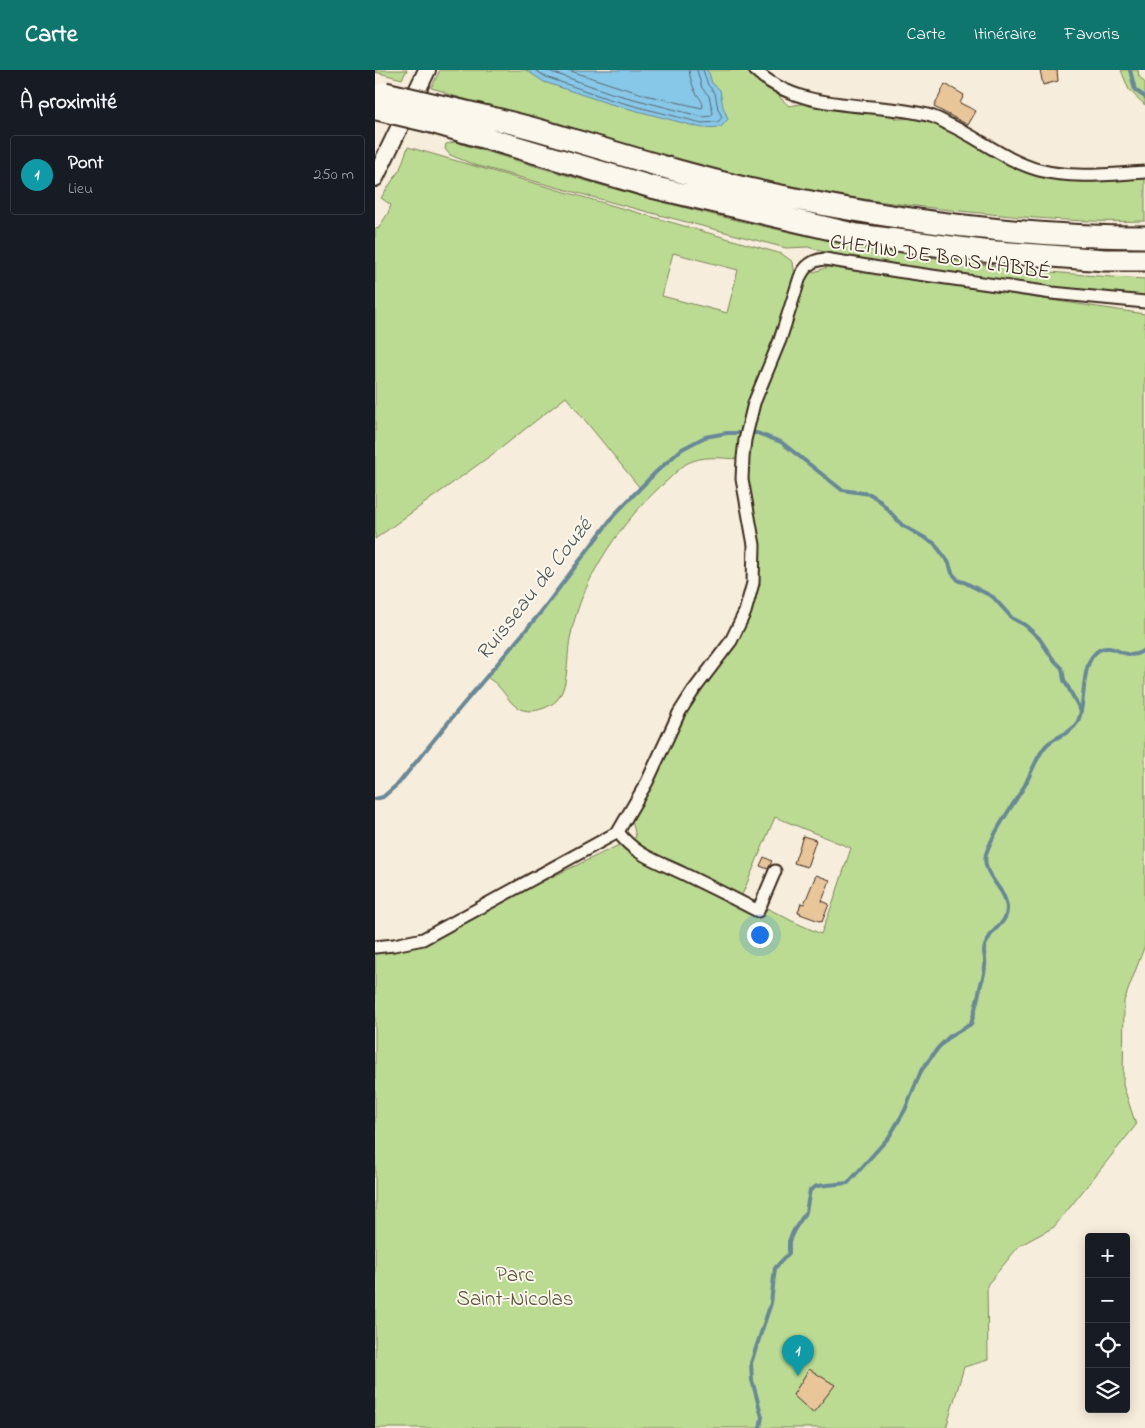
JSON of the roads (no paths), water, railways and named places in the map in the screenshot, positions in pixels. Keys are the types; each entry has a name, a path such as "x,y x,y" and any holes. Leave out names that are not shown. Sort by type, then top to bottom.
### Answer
{"highway":[{"path":"378,100 432,113 547,132 659,166 856,211 980,228 1102,237 1145,237"},
{"path":"432,113 652,187 857,236 983,251 1105,260 1145,260"},
{"path":"1102,237 1130,228 1145,228"},
{"path":"1105,260 1145,271"}],"street":[{"path":"375,156 417,70"},
{"path":"375,178 427,70"},
{"path":"755,70 775,86 811,100 932,116 960,129 1013,160 1040,170 1071,175 1145,172"},
{"name":"CHEMIN DE BOIS L'ABBÉ","path":"618,832 647,782 679,713 693,691 731,641 749,600 753,583 754,546 743,479 745,440 754,403 785,327 800,277 806,266 816,260 825,258 897,271 1033,290 1145,302"},
{"path":"375,947 423,939 618,832 625,842 647,857 758,911 775,871"}],"water":[{"path":"526,70 706,70 712,83 720,90 723,107 728,119 721,127 702,128 607,103 544,82"}],"waterway":[{"path":"1130,70 1135,90 1145,97"},
{"name":"Ruisseau de Couzé","path":"375,799 383,797 399,783 541,612 614,515 656,472 682,449 705,437 727,433 741,433"},
{"name":"Ruisseau de Couzé","path":"751,433 757,433 781,442 842,490 870,494 879,500 902,525 934,543 949,563 952,573 959,581 993,597 1012,618 1025,625 1039,638 1053,659 1062,668 1064,680 1081,711"},
{"path":"760,1428 762,1417 752,1380 751,1363 771,1303 775,1268 789,1253 789,1241 806,1212 810,1190 817,1186 848,1183 889,1137 905,1110 921,1071 938,1048 949,1037 971,1024 984,973 985,947 990,936 1005,918 1007,909 1003,894 986,867 985,859 991,842 1025,785 1044,748 1052,740 1071,730 1078,721 1081,713 1086,673 1093,656 1099,650 1105,648 1132,655 1145,649"}],"place":[{"name":"Pont","path":"798,1376"}],"park label":[{"name":"Parc Saint-Nicolas","path":"515,1288"}]}
